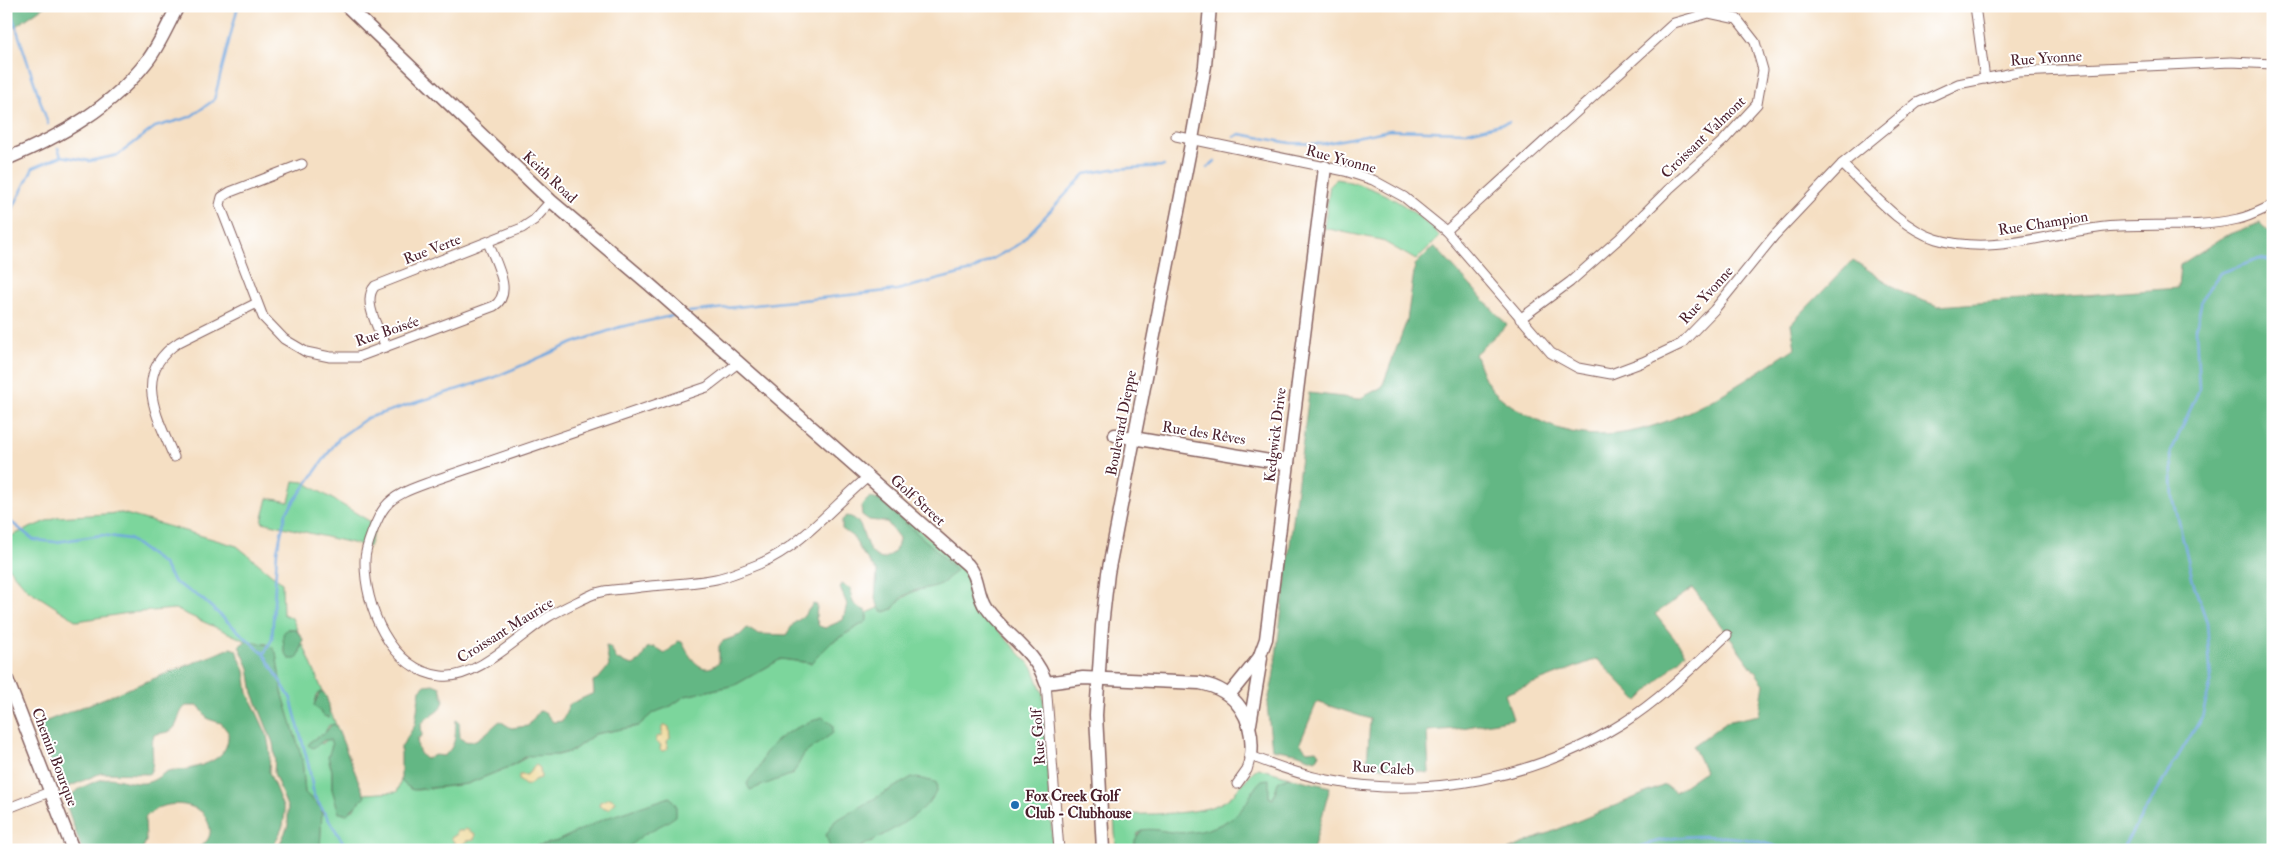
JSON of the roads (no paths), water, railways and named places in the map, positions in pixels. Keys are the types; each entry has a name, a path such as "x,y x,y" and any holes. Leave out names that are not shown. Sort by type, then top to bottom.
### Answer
{"street":[{"path":"6,159 73,128 113,98 149,59 178,6"},
{"name":"Keith Road","path":"347,6 551,201 738,363"},
{"name":"Boulevard Dieppe","path":"1103,850 1097,735 1098,678 1108,573 1192,139 1205,66 1210,6"},
{"path":"1975,6 1985,79"},
{"name":"Croissant Valmont","path":"1446,231 1674,24 1709,13 1737,19 1756,42 1764,70 1757,104 1724,140 1669,189 1622,237 1570,282 1520,319"},
{"name":"Rue Yvonne","path":"1176,136 1324,167 1373,180 1404,197 1446,231 1551,353 1578,368 1611,374 1681,344 1714,310 1774,236 1842,164 1918,103 1958,84 2018,72 2231,62 2273,64"},
{"name":"Rue Boisée","path":"302,164 230,192 220,201 222,214 257,303 272,328 291,344 306,352 322,356 348,358 386,347 498,303 504,294 504,285 488,242"},
{"name":"Rue Champion","path":"1842,164 1905,223 1935,238 1970,246 2007,243 2105,227 2213,223 2239,219 2273,205"},
{"name":"Kedgwick Drive","path":"1250,724 1262,653 1288,464 1324,167"},
{"name":"Rue Verte","path":"386,347 369,301 372,289 380,284 488,242 528,224 551,201"},
{"path":"174,457 153,404 151,388 158,362 170,347 257,303"},
{"name":"Golf Street","path":"738,363 971,569 977,578 984,605 1032,658 1046,683"},
{"name":"Croissant Maurice","path":"738,363 706,387 438,479 406,491 385,506 365,558 368,593 381,627 395,653 416,669 442,677 462,675 499,652 550,616 592,594 610,590 718,579 760,563 810,530 868,477"},
{"path":"1131,458 1154,441 1139,420"},
{"name":"Rue des Rêves","path":"1115,435 1288,464"},
{"name":"Rue Caleb","path":"1251,756 1314,777 1362,785 1444,785 1505,774 1573,750 1623,723 1674,685 1727,635"},
{"path":"1229,695 1262,653"},
{"name":"Chemin Bourque","path":"6,677 52,791 73,850"},
{"path":"1046,683 1098,678 1200,683 1217,688 1229,695 1242,709 1250,724 1251,756 1246,770 1237,784"},
{"name":"Rue Golf","path":"1046,683 1059,850"},
{"path":"6,809 52,791"}],"waterway":[{"path":"9,6 48,124"},
{"path":"6,222 33,168 61,156 90,161 118,155 155,127 190,117 214,100 238,6"},
{"path":"1234,137 1240,134 1290,143 1322,144 1390,130 1468,132 1509,122"},
{"path":"58,148 61,156"},
{"path":"1207,168 1215,161"},
{"path":"689,312 897,290 971,271 1019,244 1085,174 1112,169 1164,166"},
{"path":"2118,850 2123,847 2202,717 2211,682 2207,622 2194,585 2173,497 2171,452 2199,390 2196,329 2202,299 2220,273 2260,259 2273,261"},
{"path":"264,654 272,639 277,551 286,513 339,438 367,418 493,378 573,343 620,327 676,315"},
{"path":"6,518 34,540 56,542 102,535 129,539 163,564 174,582 201,598 264,654 291,699 309,767 314,796 348,850"},
{"path":"1632,850 1667,839 1709,836 1750,840 1785,850"}],"place":[{"name":"Fox Creek Golf Club - Clubhouse","path":"1015,805"}]}
